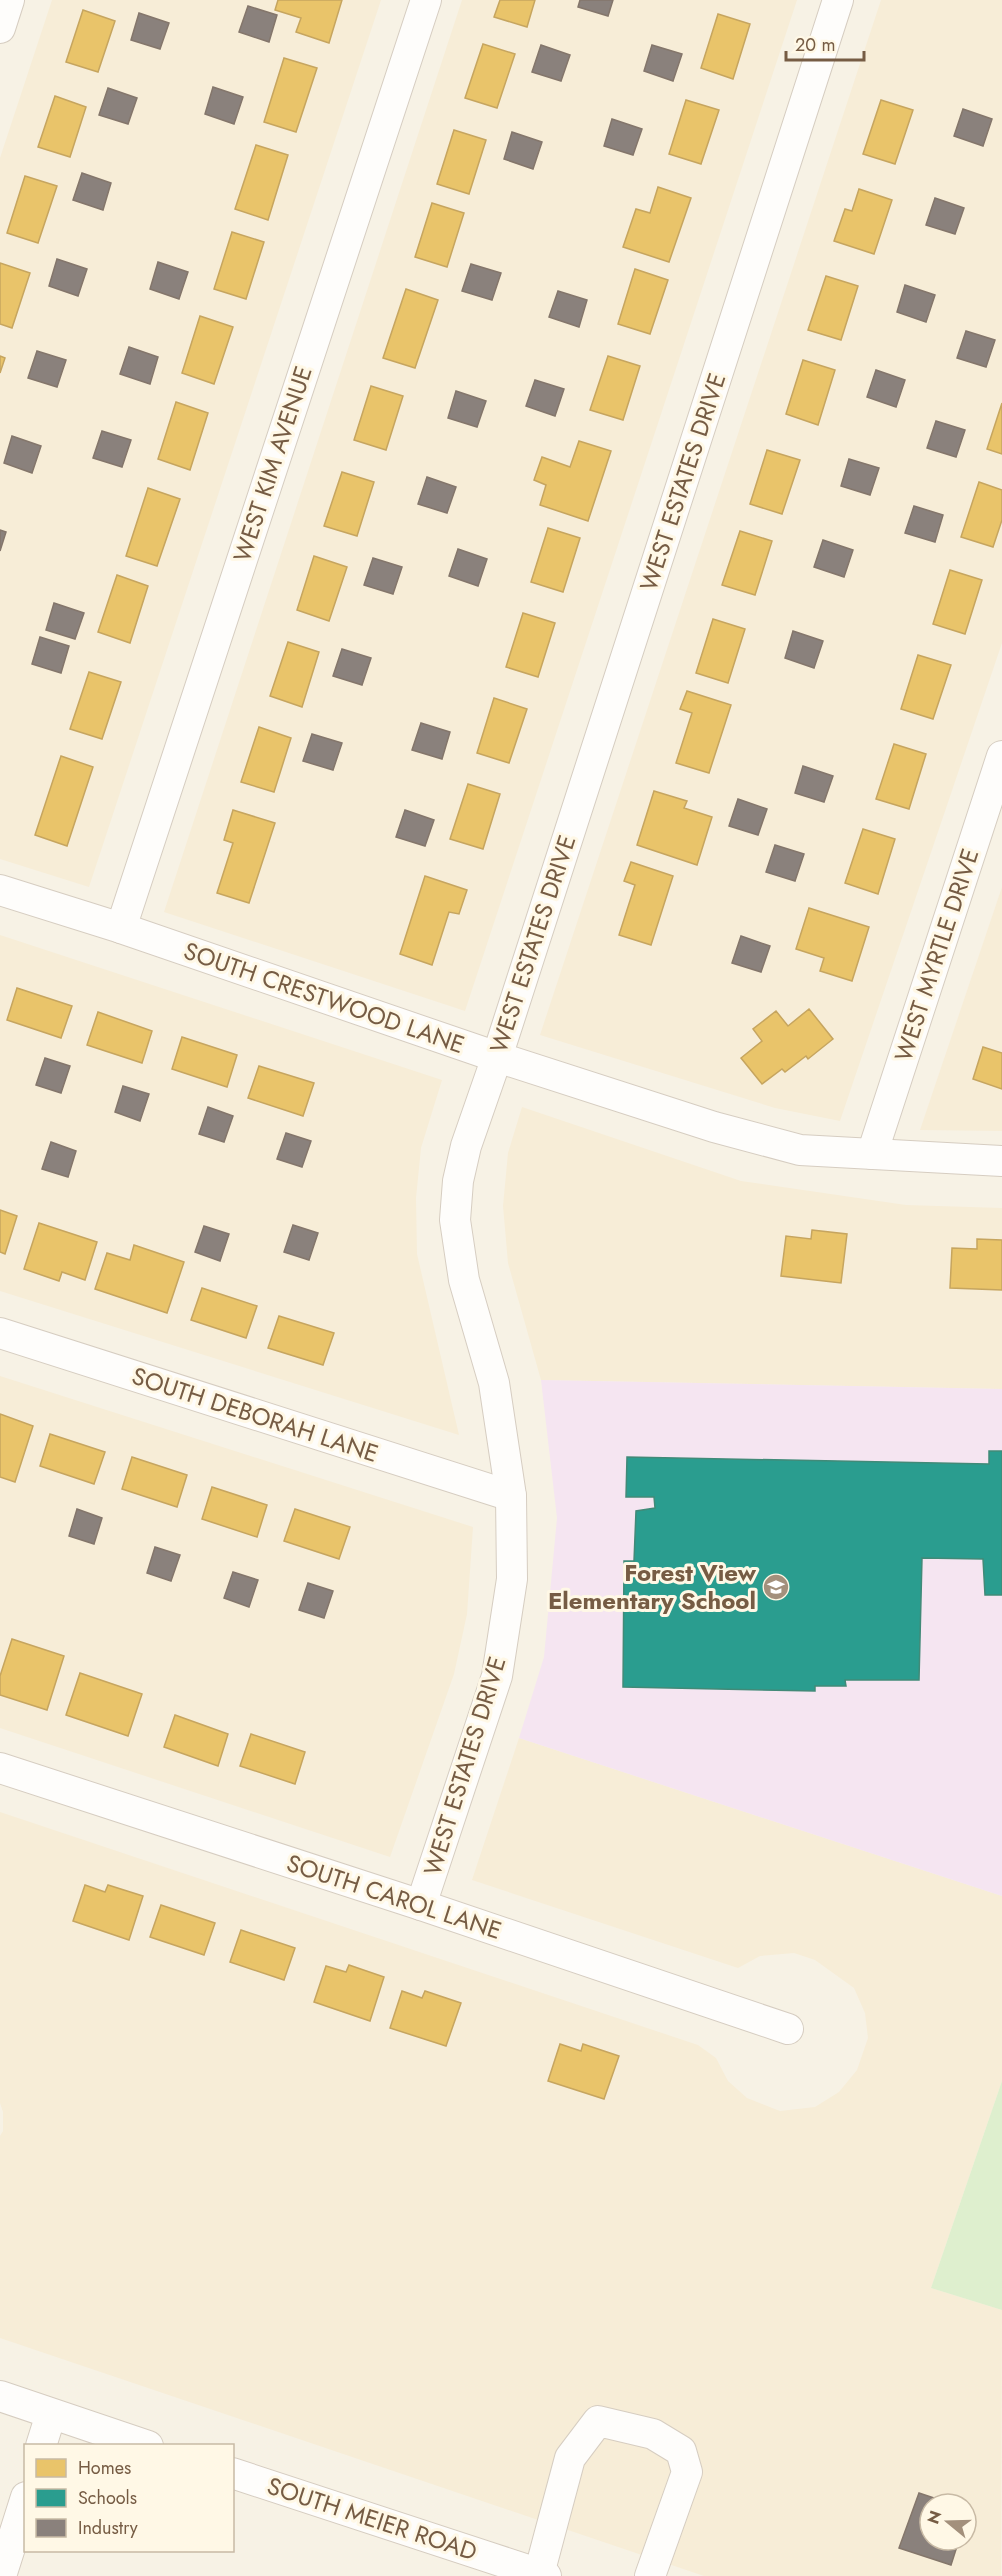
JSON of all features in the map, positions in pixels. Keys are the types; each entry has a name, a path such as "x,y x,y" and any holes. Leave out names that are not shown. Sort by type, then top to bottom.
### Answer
{"street":[{"path":"0,28 9,0"},
{"name":"WEST KIM AVENUE","path":"121,928 426,0"},
{"name":"WEST ESTATES DRIVE","path":"421,1905 497,1676 512,1579 511,1496 494,1383 464,1280 455,1220 458,1181 466,1146 497,1057 838,0"},
{"name":"WEST MYRTLE DRIVE","path":"872,1154 1002,756"},
{"name":"SOUTH CRESTWOOD LANE","path":"0,890 121,928 497,1057 714,1127 800,1150 1002,1161"},
{"name":"SOUTH DEBORAH LANE","path":"0,1333 511,1496"},
{"name":"SOUTH CAROL LANE","path":"0,1767 421,1905 788,2029"},
{"path":"0,2396 145,2444"},
{"path":"41,2444 51,2414"},
{"path":"543,2575 570,2458 598,2421 653,2434 681,2451 687,2472 650,2576"},
{"name":"SOUTH MEIER ROAD","path":"234,2474 543,2575"},
{"path":"1,2576 24,2503"}],"shaded area":[{"path":"52,0 381,0 89,887 0,859 0,158"},
{"path":"462,0 797,0 465,1011 164,912"},
{"path":"881,0 1002,0 1002,643 840,1121 775,1108 540,1035"},
{"path":"1002,887 1002,1131 920,1130"},
{"path":"0,935 442,1080 421,1148 416,1198 417,1254 459,1435 0,1291"},
{"path":"522,1107 741,1181 906,1205 1002,1208 1002,1389 541,1380 508,1263 503,1206 508,1153"},
{"path":"0,1376 473,1527 467,1614 454,1674 390,1857 0,1728"},
{"name":"Forest View Elementary School","path":"541,1380 1002,1389 1002,1896 519,1738 544,1657 557,1518"},
{"path":"519,1738 1002,1896 1002,2081 931,2288 1002,2310 1001,2576 704,2576 0,2338 0,2136 3,2131 3,2112 0,2103 0,1812 698,2045 716,2058 728,2081 747,2098 780,2111 815,2107 839,2092 857,2070 868,2038 865,2013 854,1988 815,1960 794,1953 760,1956 738,1968 472,1880"}],"green space":[{"path":"1002,2081 1002,2310 931,2288"}],"building: Homes":[{"path":"278,0 342,0 329,43 296,32 301,18 275,10"},
{"path":"500,0 535,0 527,27 494,17"},
{"path":"83,10 115,21 98,72 66,62"},
{"path":"718,14 750,24 733,79 701,68"},
{"path":"483,44 515,54 497,108 465,98"},
{"path":"284,58 317,68 296,132 264,122"},
{"path":"55,96 86,107 70,157 38,147"},
{"path":"686,100 719,110 701,164 669,154"},
{"path":"881,100 913,110 895,164 863,154"},
{"path":"454,130 486,140 469,194 437,184"},
{"path":"256,145 288,155 268,220 235,209"},
{"path":"25,176 57,186 38,243 7,233"},
{"path":"658,187 691,198 669,262 623,247 636,209 650,213"},
{"path":"859,189 892,200 874,254 834,241 845,209 852,211"},
{"path":"432,203 464,213 447,267 415,257"},
{"path":"232,232 264,242 246,299 214,289"},
{"path":"0,263 30,273 12,328 0,324"},
{"path":"635,269 668,280 650,334 618,324"},
{"path":"826,276 858,286 841,340 808,330"},
{"path":"406,289 438,300 415,368 383,358"},
{"path":"200,316 233,327 214,384 182,373"},
{"path":"0,356 5,358 0,373"},
{"path":"608,356 640,366 623,420 590,410"},
{"path":"803,360 835,370 818,425 786,414"},
{"path":"371,386 403,396 386,450 354,440"},
{"path":"176,402 208,413 190,470 158,459"},
{"path":"1002,403 1002,454 987,449"},
{"path":"579,441 611,451 588,521 540,505 546,485 534,480 542,457 570,467"},
{"path":"767,450 800,460 782,514 750,504"},
{"path":"342,472 374,482 357,536 324,526"},
{"path":"979,482 1002,490 1002,520 993,547 961,537"},
{"path":"148,488 180,499 157,566 126,556"},
{"path":"548,528 580,538 563,592 531,582"},
{"path":"740,531 772,541 755,595 722,585"},
{"path":"314,556 347,567 329,621 297,610"},
{"path":"950,570 982,580 965,634 933,624"},
{"path":"117,575 148,586 130,643 98,632"},
{"path":"523,613 555,623 538,677 506,667"},
{"path":"713,619 745,629 728,683 696,673"},
{"path":"288,642 319,652 302,707 270,696"},
{"path":"918,655 951,665 933,719 901,709"},
{"path":"89,672 121,682 102,739 70,729"},
{"path":"687,691 731,705 709,773 676,763 692,713 680,709"},
{"path":"494,698 527,709 509,763 477,753"},
{"path":"259,727 291,738 274,792 241,782"},
{"path":"894,744 926,754 909,809 876,799"},
{"path":"61,756 93,767 67,846 35,835"},
{"path":"468,784 500,794 483,849 450,839"},
{"path":"654,791 687,801 684,808 712,817 697,865 637,845"},
{"path":"233,810 275,823 249,903 217,893 233,843 224,840"},
{"path":"863,829 895,839 878,894 845,883"},
{"path":"631,862 673,876 651,945 619,935 635,885 624,881"},
{"path":"425,876 467,890 459,914 449,912 432,965 400,954"},
{"path":"809,908 869,927 852,981 820,971 824,958 796,949"},
{"path":"17,988 72,1006 61,1038 7,1020"},
{"path":"809,1009 833,1039 808,1059 806,1056 785,1072 782,1069 762,1084 741,1058 762,1041 753,1029 776,1011 788,1026"},
{"path":"98,1012 152,1031 142,1063 87,1045"},
{"path":"182,1037 237,1055 227,1087 172,1069"},
{"path":"983,1047 1002,1053 1002,1089 973,1079"},
{"path":"259,1066 314,1083 303,1116 248,1098"},
{"path":"0,1210 17,1216 5,1254 0,1252"},
{"path":"39,1223 97,1242 85,1280 62,1272 59,1281 24,1269"},
{"path":"812,1230 847,1234 841,1283 781,1276 786,1236 811,1239"},
{"path":"977,1239 1002,1240 1002,1290 950,1288 952,1248 977,1249"},
{"path":"134,1245 184,1262 167,1313 95,1289 107,1253 130,1260"},
{"path":"202,1288 257,1306 246,1338 191,1320"},
{"path":"279,1316 334,1333 323,1365 268,1348"},
{"path":"0,1414 33,1426 15,1482 0,1477"},
{"path":"50,1434 105,1452 94,1484 40,1466"},
{"path":"132,1457 187,1475 177,1507 122,1489"},
{"path":"212,1487 267,1505 257,1537 202,1519"},
{"path":"295,1509 350,1527 339,1559 284,1541"},
{"path":"12,1639 64,1656 47,1710 0,1695 0,1676"},
{"path":"80,1673 142,1694 128,1736 66,1715"},
{"path":"175,1715 228,1734 218,1766 164,1747"},
{"path":"251,1734 305,1752 295,1784 240,1766"},
{"path":"85,1885 105,1892 108,1885 143,1896 129,1940 73,1921"},
{"path":"161,1905 215,1923 204,1955 150,1937"},
{"path":"241,1930 295,1948 284,1980 230,1962"},
{"path":"349,1965 384,1977 370,2021 314,2002 326,1966 346,1972"},
{"path":"402,1991 422,1998 425,1991 461,2003 446,2046 390,2028"},
{"path":"560,2044 581,2051 583,2044 619,2056 604,2099 548,2081"}],"building: Schools":[{"path":"989,1451 1002,1451 1002,1595 985,1595 983,1559 922,1558 919,1680 845,1680 846,1686 815,1686 815,1691 623,1687 624,1561 634,1561 636,1511 655,1508 654,1497 626,1497 627,1457 989,1464"}],"building: Industry":[{"path":"580,0 613,0 608,16 578,7"},
{"path":"248,6 277,15 269,42 239,32"},
{"path":"139,13 169,23 160,49 131,40"},
{"path":"541,45 570,55 561,81 532,72"},
{"path":"652,45 682,54 673,81 644,71"},
{"path":"213,87 243,97 234,124 205,114"},
{"path":"108,88 137,98 128,124 99,115"},
{"path":"963,109 992,119 983,146 954,136"},
{"path":"612,119 642,129 633,155 604,146"},
{"path":"512,132 542,142 533,169 504,159"},
{"path":"82,173 111,183 103,210 73,200"},
{"path":"935,198 964,208 955,234 926,225"},
{"path":"57,259 87,269 78,296 49,286"},
{"path":"158,262 188,272 179,299 150,289"},
{"path":"471,264 501,273 492,300 462,291"},
{"path":"905,285 935,295 926,322 897,312"},
{"path":"558,291 587,300 579,327 549,317"},
{"path":"966,331 995,340 986,367 957,358"},
{"path":"129,347 158,357 150,384 120,374"},
{"path":"37,351 66,360 57,387 28,378"},
{"path":"876,370 905,380 896,407 867,397"},
{"path":"535,380 564,389 555,416 526,406"},
{"path":"456,391 486,401 477,427 448,418"},
{"path":"936,421 965,430 956,457 927,448"},
{"path":"102,431 131,440 122,467 93,458"},
{"path":"12,436 41,446 32,473 4,463"},
{"path":"849,459 879,468 870,495 841,486"},
{"path":"427,477 456,487 447,513 418,504"},
{"path":"914,506 943,515 935,542 905,533"},
{"path":"0,530 6,532 0,551"},
{"path":"823,540 853,550 844,577 814,567"},
{"path":"458,549 487,559 478,586 449,576"},
{"path":"373,558 402,567 393,594 364,585"},
{"path":"54,603 84,613 75,639 46,630"},
{"path":"793,631 823,641 814,668 785,658"},
{"path":"40,637 69,646 61,673 32,664"},
{"path":"342,649 371,658 362,685 333,676"},
{"path":"421,723 450,732 442,759 412,750"},
{"path":"312,734 342,743 333,770 303,761"},
{"path":"803,766 833,776 824,802 795,793"},
{"path":"738,799 767,809 758,835 729,826"},
{"path":"405,810 434,820 425,846 396,837"},
{"path":"775,845 804,854 795,881 766,872"},
{"path":"741,936 770,946 761,972 732,963"},
{"path":"45,1058 70,1066 61,1093 36,1085"},
{"path":"123,1086 149,1094 140,1121 115,1112"},
{"path":"208,1107 233,1116 224,1142 199,1134"},
{"path":"286,1133 311,1141 302,1167 277,1159"},
{"path":"51,1142 76,1151 68,1177 42,1169"},
{"path":"293,1225 318,1233 309,1260 284,1252"},
{"path":"204,1226 229,1234 220,1261 195,1252"},
{"path":"77,1509 102,1518 94,1544 69,1536"},
{"path":"155,1547 180,1555 171,1581 147,1573"},
{"path":"233,1572 258,1580 249,1607 224,1598"},
{"path":"308,1583 333,1591 324,1618 299,1610"},
{"path":"918,2496 918,2552 955,2552 951,2565 899,2548"}],"place":[{"name":"Forest View Elementary School","path":"776,1587"}]}
